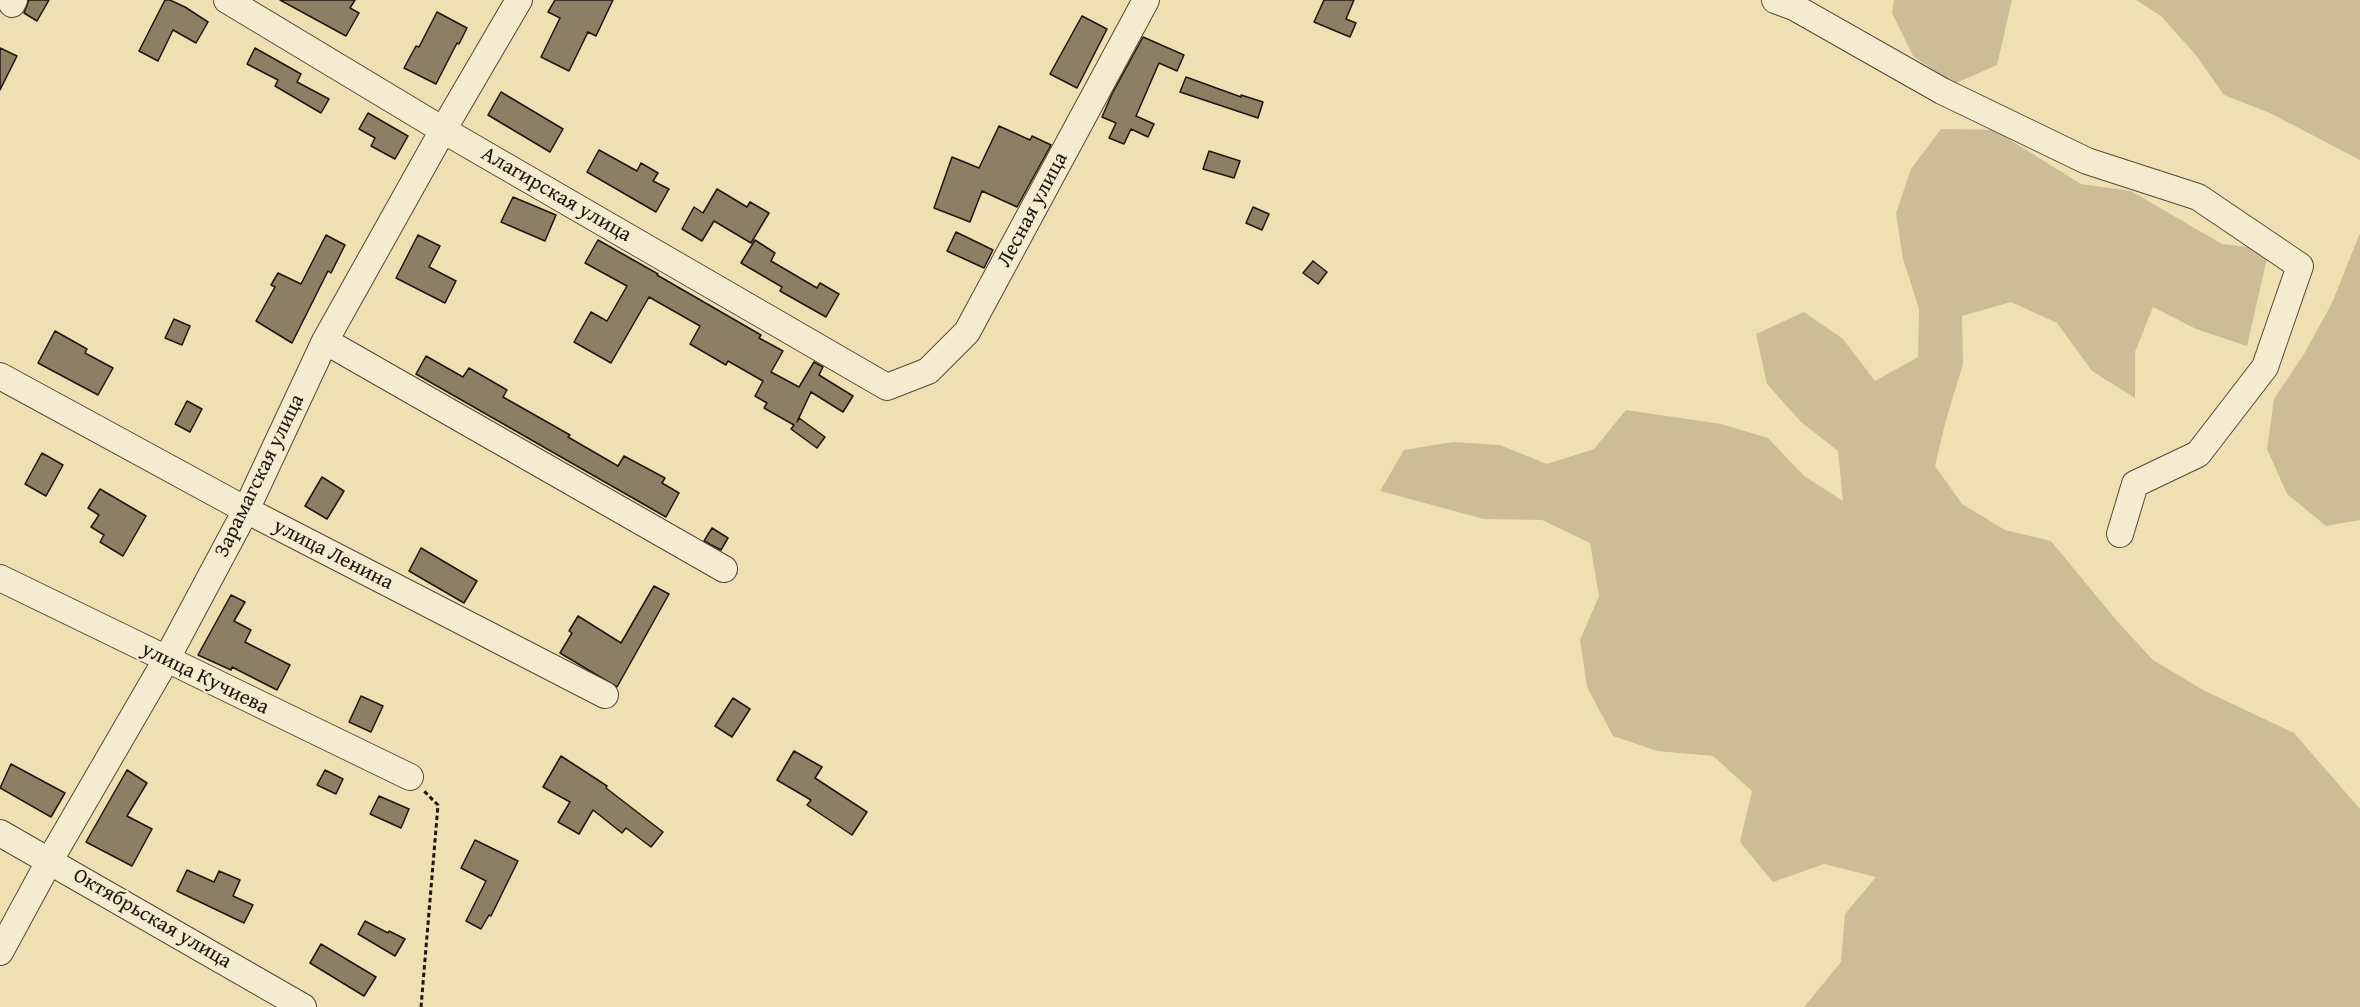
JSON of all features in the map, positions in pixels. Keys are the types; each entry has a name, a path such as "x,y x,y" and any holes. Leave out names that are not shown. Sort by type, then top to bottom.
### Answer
{"street":[{"name":"Алагирская улица","path":"227,0 443,130 887,387"},
{"name":"Зарамагская улица","path":"0,952 50,860 166,660 246,510 325,341 519,0"},
{"name":"Лесная улица","path":"887,387 928,371 967,332 1146,0"},
{"path":"1775,0 1794,7 1942,91 2086,161 2198,197 2300,266 2265,367 2198,454 2135,484 2120,534"},
{"path":"325,341 724,569"},
{"name":"улица Ленина","path":"0,376 246,510 605,695"},
{"name":"улица Кучиева","path":"0,578 410,777"},
{"name":"Октябрьская улица","path":"0,833 303,1007"}],"path":[{"path":"410,777 438,805 421,1007"}],"shaded area":[{"path":"1894,0 2012,0 1997,65 1954,84 1913,56 1892,13"},
{"path":"2136,0 2360,0 2360,160 2270,113 2224,95 2195,54 2161,16"},
{"path":"1941,129 1994,130 2081,184 2131,191 2222,244 2269,250 2247,346 2196,329 2153,307 2135,352 2135,398 2092,371 2057,323 2011,302 1962,316 1963,364 1935,466 1962,504 2005,530 2051,541 2117,621 2153,660 2203,690 2294,733 2360,809 2360,1007 1804,1007 1841,962 1845,914 1876,877 1824,864 1773,882 1740,842 1752,791 1713,756 1657,751 1613,736 1587,687 1580,640 1599,596 1590,543 1542,520 1484,519 1380,491 1404,450 1453,442 1500,445 1547,464 1594,449 1626,410 1721,424 1768,438 1804,476 1843,501 1838,451 1801,422 1767,384 1756,334 1804,312 1843,339 1875,381 1918,357 1919,309 1903,259 1896,213 1911,169"},
{"path":"2360,233 2360,520 2326,526 2287,494 2267,449 2274,399 2304,354 2332,303"}],"building":[{"path":"29,0 49,0 37,21 24,13"},
{"path":"165,0 185,7 208,22 196,43 173,30 158,61 139,51"},
{"path":"280,0 355,0 350,8 359,13 346,36"},
{"path":"555,0 613,0 596,36 588,32 569,71 541,57 560,18 548,12"},
{"path":"1324,0 1354,0 1346,19 1356,23 1350,37 1314,22"},
{"path":"437,12 467,28 436,84 404,68 416,46 419,47"},
{"path":"1082,16 1107,29 1077,88 1050,74"},
{"path":"1143,37 1184,55 1177,71 1159,63 1136,116 1154,124 1148,137 1131,129 1124,144 1109,138 1116,123 1102,117"},
{"path":"0,48 17,56 0,90"},
{"path":"255,48 301,74 297,82 329,99 321,113 275,86 278,80 247,64"},
{"path":"1186,77 1241,97 1241,95 1263,102 1258,118 1180,92"},
{"path":"501,92 563,129 550,152 488,115"},
{"path":"368,113 408,136 395,159 371,146 375,138 359,129"},
{"path":"999,126 1030,140 1032,136 1051,145 1017,207 982,191 970,222 934,208 952,157 979,168"},
{"path":"599,150 637,171 641,163 658,173 653,181 669,189 656,212 587,172"},
{"path":"1209,151 1240,161 1234,178 1203,169"},
{"path":"717,189 747,207 750,202 769,213 751,243 714,221 702,241 682,229 694,207 703,213"},
{"path":"513,197 556,215 545,241 501,222"},
{"path":"1253,207 1269,214 1262,230 1246,223"},
{"path":"956,232 993,250 984,268 947,251"},
{"path":"326,235 345,245 331,273 328,271 292,343 256,321 275,287 271,285 278,273 301,284"},
{"path":"418,235 440,246 429,267 456,281 445,303 396,278"},
{"path":"598,240 761,335 759,338 783,351 771,372 799,387 814,362 823,367 819,375 853,396 843,412 811,392 797,422 799,418 825,437 817,448 791,429 794,425 764,408 767,403 755,396 763,381 728,361 726,365 690,344 700,326 649,297 611,363 574,342 591,312 607,321 627,286 585,263"},
{"path":"755,240 775,253 771,261 817,288 820,283 839,294 826,317 780,291 782,287 741,263"},
{"path":"1313,261 1327,272 1318,284 1303,273"},
{"path":"174,319 190,326 182,345 165,338"},
{"path":"55,331 87,349 85,353 113,368 98,395 38,363"},
{"path":"426,356 463,377 469,368 507,390 503,397 570,435 568,437 618,466 624,456 665,478 662,483 679,493 666,517 416,374"},
{"path":"187,401 202,409 190,432 175,424"},
{"path":"42,453 63,465 46,496 25,484"},
{"path":"322,477 344,491 327,519 305,506"},
{"path":"100,489 146,516 123,556 100,542 104,535 91,527 99,515 88,508"},
{"path":"712,528 728,538 721,550 704,541"},
{"path":"421,548 477,581 464,603 409,571"},
{"path":"654,586 669,594 617,687 560,653 572,633 569,631 578,616 621,643"},
{"path":"231,595 245,602 234,621 251,630 245,642 290,665 277,690 232,667 231,670 198,655"},
{"path":"361,696 383,706 371,732 349,722"},
{"path":"733,698 750,709 732,737 715,726"},
{"path":"794,751 822,767 815,778 867,812 852,835 807,805 811,800 777,780"},
{"path":"561,756 607,786 606,788 663,832 651,847 626,828 622,833 593,810 579,834 558,822 570,802 543,787"},
{"path":"11,764 65,793 51,817 0,788"},
{"path":"127,770 147,783 127,816 152,829 132,866 86,842"},
{"path":"325,770 343,779 336,794 317,785"},
{"path":"379,796 409,809 401,828 370,814"},
{"path":"475,840 518,861 491,916 489,915 481,929 466,921 486,881 461,868"},
{"path":"187,870 214,882 219,871 240,880 233,896 253,905 244,923 177,891"},
{"path":"365,921 405,939 395,956 358,934"},
{"path":"321,944 376,977 364,996 310,963"}]}
